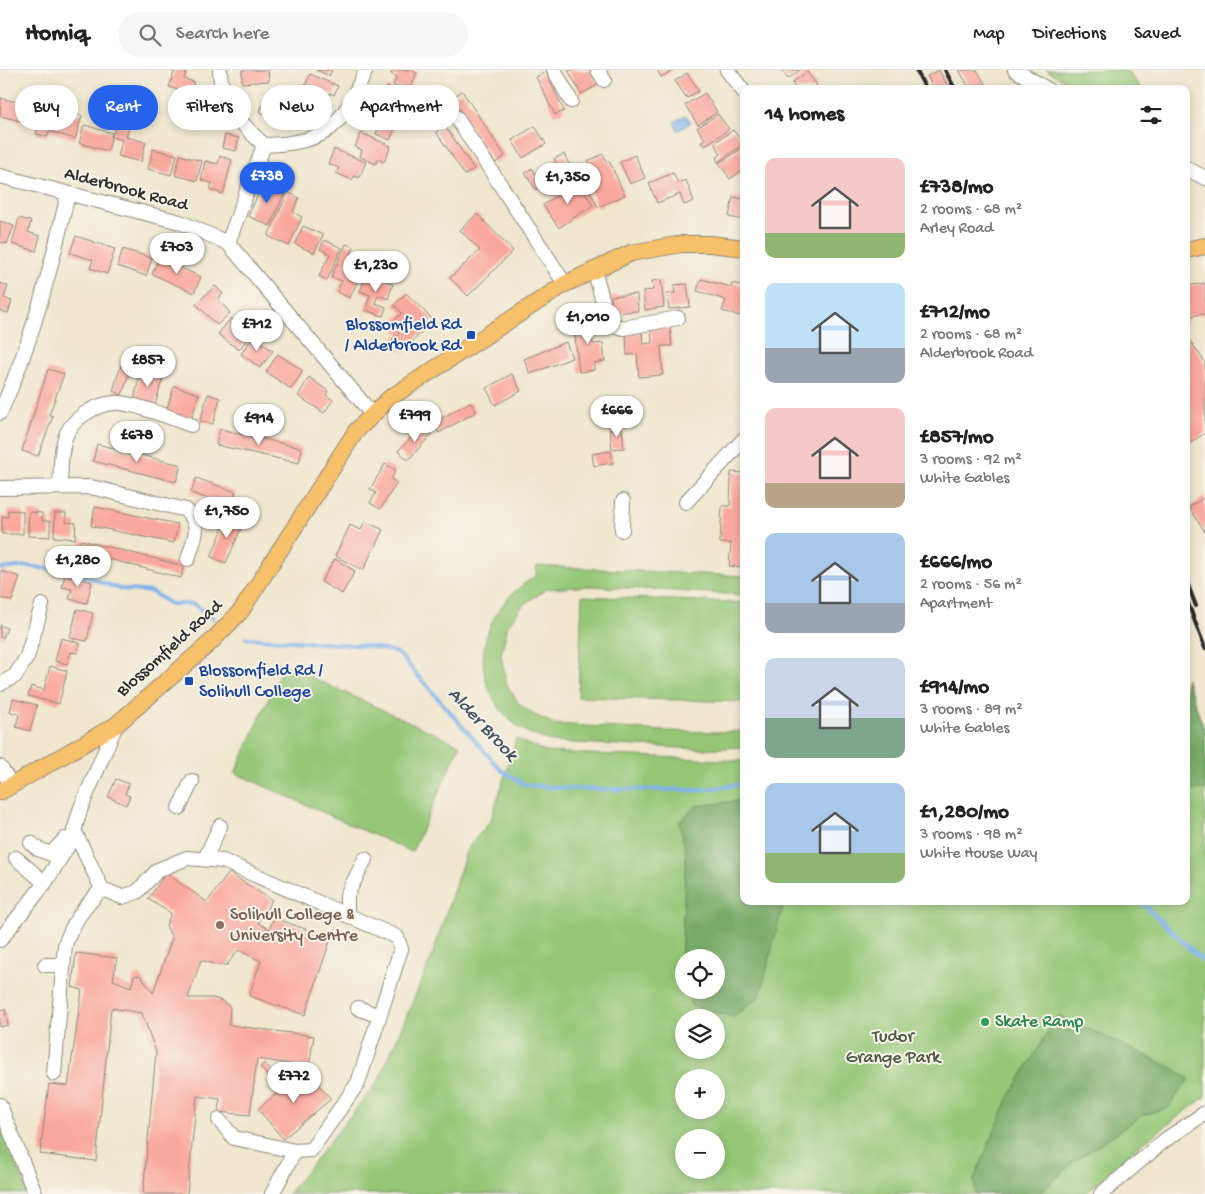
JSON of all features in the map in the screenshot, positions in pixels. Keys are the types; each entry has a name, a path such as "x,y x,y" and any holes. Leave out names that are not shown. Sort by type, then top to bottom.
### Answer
{"main road":[{"name":"Blossomfield Road","path":"6,788 116,724 180,670 241,611 356,430 390,398 565,284 631,253 670,245 710,244 740,248"},
{"path":"1190,249 1205,246"}],"street":[{"path":"220,70 222,92 227,106 264,145"},
{"path":"264,145 306,141 327,132 349,108 366,70"},
{"path":"554,70 571,101"},
{"path":"727,70 740,87"},
{"path":"1015,70 1041,85"},
{"path":"459,122 565,284"},
{"path":"228,243 264,145"},
{"path":"1190,170 1205,178"},
{"name":"Alderbrook Road","path":"0,176 180,222 228,243 372,414"},
{"path":"0,413 32,331 50,276 68,194"},
{"path":"594,269 609,324 623,328 678,318"},
{"path":"60,486 66,434 80,417 100,407 114,402 151,411 191,425"},
{"path":"686,502 740,443"},
{"path":"0,488 91,487 186,510 195,519 196,529 188,559"},
{"path":"622,530 623,501"},
{"path":"0,684 15,676 27,657 42,604"},
{"path":"0,940 44,883 62,854 74,830 80,810 116,724"},
{"path":"0,766 6,788"},
{"path":"179,808 192,781"},
{"path":"205,859 220,826"},
{"path":"31,843 38,849 51,854 74,830"},
{"path":"74,830 94,876 102,889 122,897 138,892 158,870 187,858 223,860 397,937 401,949 358,1083 311,1150 295,1151 234,1138 219,1120"},
{"path":"62,854 70,852 82,856 90,864"},
{"path":"16,858 44,883"},
{"path":"347,915 347,896 365,859"},
{"path":"54,1074 65,945 72,926 84,907 102,889"},
{"path":"46,965 63,965"},
{"path":"358,1008 379,1016"},
{"path":"0,1105 36,1194"},
{"path":"1100,1194 1165,1140 1205,1113"},
{"path":"272,1194 295,1151"}],"green space":[{"path":"1046,70 1126,70 1139,85 1072,85"},
{"path":"537,566 740,576 740,595 592,586 547,589 524,604 508,625 501,655 507,685 519,704 534,715 555,724 665,731 740,731 740,747 701,749 554,742 529,733 516,725 499,707 488,688 484,667 484,646 490,626 501,607 517,590 536,576"},
{"path":"582,596 740,603 740,702 578,697"},
{"path":"284,665 460,745 412,852 235,773"},
{"name":"Tudor Grange Park","path":"1190,689 1205,732 1205,1097 1128,1154 1086,1194 288,1194 379,1080 431,959 467,849 491,820 516,739 547,752 740,761 740,905 1190,905"},
{"path":"1190,689 1205,732 1205,789 1190,791"},
{"path":"740,800 740,905 783,905 760,996 733,1017 725,1015 725,1009 702,1009 691,1006 689,999 725,999 725,949 681,949 686,854 679,822 696,806"},
{"path":"1058,1015 1173,1068 1189,1079 1168,1108 1143,1115 1073,1162 1040,1194 975,1194 974,1179 1009,1097"},
{"path":"4,1133 28,1194 0,1194 0,1134"}],"water":[{"path":"686,115 691,122 678,131 674,122"}],"building":[{"path":"175,70 187,70 184,79 194,82 193,85 170,85"},
{"path":"242,70 268,70 269,81 242,83"},
{"path":"316,70 332,70 329,76"},
{"path":"393,70 411,70 417,73 411,85 393,85 397,77 391,74"},
{"path":"568,70 590,70 598,85 581,94"},
{"path":"657,70 674,70 661,77"},
{"path":"781,70 800,70 788,79"},
{"path":"939,70 947,85 932,85 927,76"},
{"path":"959,70 977,70 986,85 968,85"},
{"path":"546,72 564,111 555,115 536,77"},
{"path":"807,72 817,85 794,85 792,83"},
{"path":"687,73 699,91 687,98 675,81"},
{"path":"310,74 338,86 334,95 332,94 332,85 305,85"},
{"path":"462,91 505,156 495,163 459,109 459,93"},
{"path":"705,93 717,112 698,125 685,105"},
{"path":"1,98 15,102 15,120 0,116"},
{"path":"718,114 729,129 704,146 701,142 705,139 697,128"},
{"path":"78,115 82,116 78,129"},
{"path":"84,125 88,126 88,130 102,130 112,133 108,151 79,143"},
{"path":"535,126 546,144 523,158 512,140"},
{"path":"37,130 78,130 75,139 49,131 47,137 36,134"},
{"path":"114,130 128,130 126,137 146,142 141,162 118,156 122,140 112,137"},
{"path":"378,130 394,130 390,140 376,134"},
{"path":"448,130 474,169 465,175 436,132"},
{"path":"733,130 740,139 740,147 718,162 716,158 721,154 714,143"},
{"path":"361,133 391,146 384,162 378,159 376,164 360,157 362,150 355,147"},
{"path":"225,135 239,138 236,151 222,148"},
{"path":"153,149 177,155 171,175 148,169"},
{"path":"334,149 366,162 359,178 354,176 352,180 336,173 339,168 328,164"},
{"path":"740,150 740,172 730,179 719,163"},
{"path":"564,154 576,178 566,182 554,159"},
{"path":"603,154 607,162 609,161 625,195 598,207 582,174 593,170 588,161"},
{"path":"180,155 202,161 197,181 175,175"},
{"path":"635,155 645,178 630,184 620,162"},
{"path":"220,156 232,160 223,194 210,190 212,183 201,180 205,161 218,164"},
{"path":"532,168 543,186 536,190 525,173"},
{"path":"673,173 678,183 686,180 694,201 684,205 680,194 657,203 649,183"},
{"path":"264,182 285,192 270,226 248,216"},
{"path":"577,182 593,205 559,228 543,205"},
{"path":"288,192 299,198 293,212 302,217 289,246 268,236"},
{"path":"733,197 740,198 740,219 729,217"},
{"path":"477,214 513,251 468,296 450,278 480,250 460,230"},
{"path":"19,218 31,221 28,232 40,236 36,251 12,244"},
{"path":"0,221 14,226 7,244 0,242"},
{"path":"303,226 323,235 314,253 295,244"},
{"path":"76,236 115,249 107,274 90,268 93,260 70,253"},
{"path":"324,240 342,248 327,280 319,276 330,254 320,249"},
{"path":"346,244 354,247 345,266 361,273 350,298 337,292 342,281 331,277"},
{"path":"123,249 152,258 146,276 117,266"},
{"path":"159,258 201,277 194,293 152,274"},
{"path":"367,274 393,284 388,299 378,295 375,303 386,307 383,316 365,310 370,295 360,291"},
{"path":"701,279 731,287 732,283 740,285 740,316 722,311 726,300 697,291"},
{"path":"661,280 664,307 645,310 643,291 653,290 652,281"},
{"path":"0,283 8,286 4,298 12,301 8,313 0,311"},
{"path":"1205,283 1205,314 1190,316 1190,285"},
{"path":"687,284 690,307 669,309 667,294 675,293 674,285"},
{"path":"215,286 223,294 218,299 230,313 217,325 196,304"},
{"path":"406,293 433,320 402,352 391,341 399,334 390,325 402,313 394,305"},
{"path":"637,294 638,311 612,313 611,296"},
{"path":"597,314 599,328 591,329 593,344 603,343 605,361 594,363 594,370 579,372 574,328 586,327 585,315"},
{"path":"231,318 251,334 239,350 218,334"},
{"path":"670,327 672,346 661,346 663,375 639,377 637,354 627,355 626,334 642,332 643,344 652,343 651,328"},
{"path":"253,337 273,351 260,368 241,354"},
{"path":"1190,341 1205,362 1205,433 1190,443"},
{"path":"566,342 572,358 530,374 524,359"},
{"path":"278,354 303,371 291,389 266,372"},
{"path":"121,365 131,368 122,395 113,391"},
{"path":"48,369 64,374 49,415 53,416 38,456 22,451"},
{"path":"141,371 163,377 155,405 134,399"},
{"path":"512,374 521,391 495,405 486,388"},
{"path":"309,377 328,391 326,395 333,400 324,413 298,396"},
{"path":"174,386 199,394 191,420 166,412"},
{"path":"208,394 220,398 213,424 200,421"},
{"path":"470,402 476,412 439,433 433,423"},
{"path":"423,425 432,434 408,460 398,451"},
{"path":"622,428 624,448 612,449 610,429"},
{"path":"220,429 302,448 299,463 216,445"},
{"path":"97,444 181,465 176,482 93,461"},
{"path":"611,451 613,463 594,466 592,454"},
{"path":"385,464 396,470 391,479 397,483 380,509 370,503 376,493 370,489"},
{"path":"731,472 740,473 740,567 729,566 731,543 720,543 722,506 730,506"},
{"path":"196,478 236,492 231,506 191,493"},
{"path":"1205,497 1205,532 1190,509 1190,506"},
{"path":"95,507 178,524 174,543 91,526"},
{"path":"8,510 23,511 23,534 2,534 2,516 8,517"},
{"path":"29,512 42,513 42,521 50,521 50,537 28,536"},
{"path":"55,513 66,513 66,522 76,523 75,539 54,537"},
{"path":"228,516 244,522 226,563 211,557"},
{"path":"365,521 383,530 363,570 335,556 350,525 361,530"},
{"path":"81,540 184,566 181,578 78,551"},
{"path":"335,559 355,571 342,594 321,582"},
{"path":"1,571 20,577 12,601 0,598"},
{"path":"65,575 92,582 87,603 69,599 72,589 62,587"},
{"path":"77,609 93,613 87,641 70,638"},
{"path":"0,625 7,628 3,638 0,637"},
{"path":"61,638 80,643 77,653 71,652 67,664 55,661"},
{"path":"50,666 67,671 59,704 28,696 31,686 44,690"},
{"path":"13,699 37,705 30,731 16,727 19,714 10,712"},
{"path":"116,779 129,784 125,794 130,796 126,805 108,797"},
{"path":"166,873 207,902 229,873 272,900 258,923 269,929 274,918 331,938 305,1015 249,996 261,961 238,950 227,965 217,965 201,960 188,998 214,998 222,1001 230,1007 229,1025 314,1036 309,1067 257,1059 250,1115 219,1112 220,1099 197,1096 187,1194 143,1194 156,1052 142,1013 111,1008 96,1161 40,1154 49,1084 68,1086 82,990 72,987 76,953 117,958 113,980 131,987 134,976 140,975 153,993 172,938 166,925 171,913 148,899"},
{"path":"5,1009 8,1025 0,1027 0,1010"},
{"path":"265,1063 282,1083 277,1087 260,1067"},
{"path":"306,1070 331,1099 283,1139 258,1109"}],"waterway":[{"name":"Alder Brook","path":"0,569 28,566 76,573 120,589 152,592 170,604 194,604 213,618"},
{"name":"Alder Brook","path":"246,638 369,646 398,653 501,770 525,785 575,789 700,790 740,785"},
{"name":"Alder Brook","path":"1144,905 1205,963"}],"railway":[{"path":"916,70 924,85"},
{"path":"945,70 953,85"},
{"path":"1190,590 1196,606"},
{"path":"1190,609 1205,648"}],"place":[{"name":"Blossomfield Rd / Alderbrook Rd","path":"471,335"},
{"name":"Blossomfield Rd / Solihull College","path":"189,681"},
{"name":"Solihull College & University Centre","path":"220,925"},
{"name":"Skate Ramp","path":"985,1022"}]}
